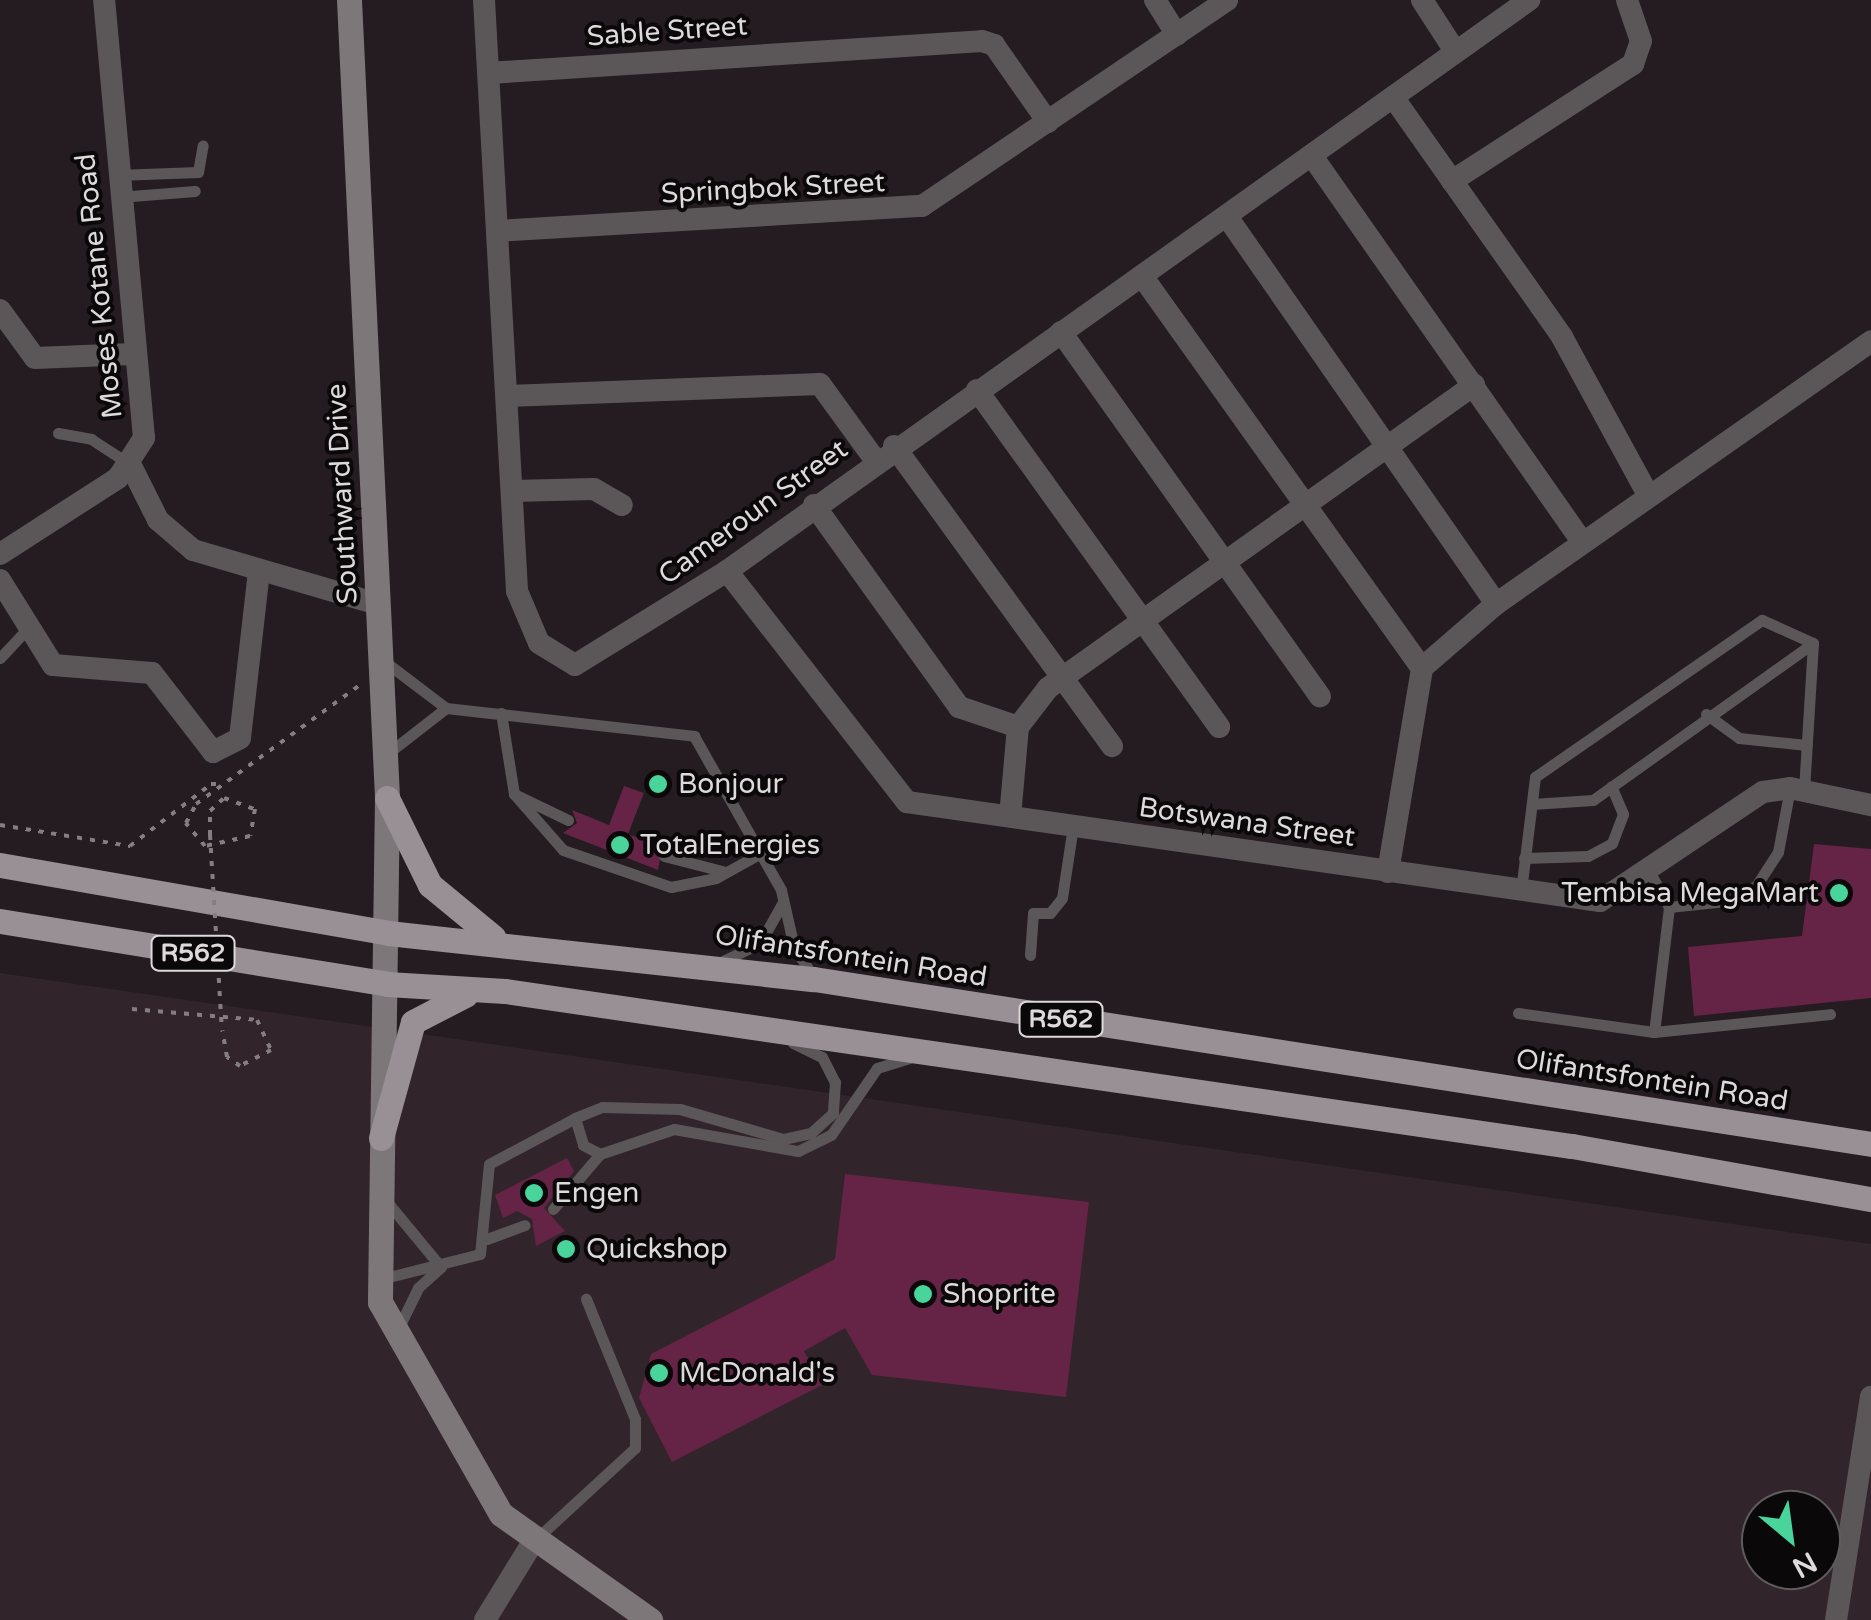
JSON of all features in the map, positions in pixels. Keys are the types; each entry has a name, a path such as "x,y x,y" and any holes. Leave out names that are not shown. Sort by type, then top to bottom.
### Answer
{"main road":[{"name":"Southward Drive","path":"349,0 387,798 387,984 376,1280 395,1338 482,1490 533,1542 650,1620"},
{"path":"387,798 430,885 500,941"},
{"name":"Olifantsfontein Road","path":"0,864 388,933 500,941 814,979 1871,1144"},
{"name":"R562","path":"0,921 387,984 505,991 766,1034 956,1056 1871,1198"},
{"path":"381,1138 413,1022 436,1003 505,991"}],"street":[{"name":"Moses Kotane Road","path":"104,0 132,354 144,438 132,466"},
{"name":"Cameroun Street","path":"484,0 521,612 562,664 587,664 726,571 885,454 1228,218 1529,0"},
{"path":"1155,0 1177,35"},
{"name":"Springbok Street","path":"497,231 894,213 932,203 1228,0"},
{"path":"1422,0 1456,51"},
{"path":"1452,181 1633,64 1641,42 1626,0"},
{"name":"Sable Street","path":"489,73 982,41 994,45 1048,122"},
{"path":"1394,97 1562,337 1648,495"},
{"path":"1312,156 1582,541"},
{"path":"1228,218 1496,604"},
{"path":"1142,276 1422,668"},
{"path":"0,310 35,358 132,354"},
{"path":"1061,332 1320,696"},
{"path":"1388,872 1422,668 1496,604 1582,541 1871,342"},
{"path":"507,396 820,384 885,454 1112,746"},
{"path":"1010,816 1018,727 1061,678 1474,386"},
{"path":"977,390 1219,727"},
{"path":"0,554 132,466 175,538 260,570 378,604"},
{"path":"512,491 594,489 622,505"},
{"path":"814,506 959,707 1018,727"},
{"path":"0,580 56,668 152,673 174,713 208,750 222,750 240,738 260,570"},
{"name":"Botswana Street","path":"726,571 897,798 1388,872 1604,900 1750,798 1797,789 1871,805"},
{"name":"Botswana Street","path":"1839,796 1871,794"},
{"path":"1836,1620 1871,1396"},
{"path":"485,1620 533,1542"}],"lane":[{"path":"118,186 198,172 203,144"},
{"path":"118,186 195,191"},
{"path":"58,433 91,439 132,466"},
{"path":"1521,891 1536,776 1742,628 1776,619 1813,643"},
{"path":"0,658 30,627"},
{"path":"1532,804 1585,804 1706,714 1813,643"},
{"path":"1669,906 1726,901 1756,886 1778,852 1806,745 1813,643"},
{"path":"381,664 446,708 690,734 783,896 794,947 814,979"},
{"path":"385,756 446,708"},
{"path":"500,713 514,794 564,850 640,881 686,887 761,853"},
{"path":"1706,714 1740,738 1806,745"},
{"path":"1524,858 1588,856 1612,843 1623,814 1611,786"},
{"path":"514,794 568,820"},
{"path":"1030,955 1033,913 1050,913 1062,898 1073,826"},
{"path":"664,856 726,872"},
{"path":"1649,871 1669,906 1654,1032"},
{"path":"710,965 760,943 783,896"},
{"path":"1518,1013 1654,1032 1830,1014"},
{"path":"488,1239 481,1208 489,1164 596,1107 664,1106 775,1138 811,1134 836,1104 832,1072 813,1051 766,1034"},
{"path":"554,1210 600,1154 666,1128 774,1152 808,1149 838,1128 877,1068 956,1056"},
{"path":"575,1118 583,1145 600,1154"},
{"path":"378,1183 405,1232 441,1268"},
{"path":"376,1280 476,1257 488,1239 524,1225"},
{"path":"395,1338 418,1288 441,1268"},
{"path":"533,1542 635,1448 635,1419 586,1300"}],"path":[{"path":"132,1009 257,1020 270,1050 240,1066 227,1057 222,1030 210,835 210,811 224,798 245,800 257,824 236,843 195,841 188,815 381,664"},
{"path":"0,825 136,845 211,784 224,784"}],"shaded area":[{"path":"0,973 1871,1244 1871,1620 0,1620"}],"building":[{"path":"624,786 644,793 628,834 662,847 658,870 563,833 577,823 572,810 609,825"},
{"name":"Tembisa MegaMart","path":"1814,844 1871,849 1871,998 1694,1016 1688,947 1802,936"},
{"path":"567,1158 574,1171 544,1208 565,1231 536,1246 532,1219 517,1211 503,1218 495,1195"},
{"name":"Shoprite","path":"845,1174 1089,1202 1066,1397 872,1375 845,1328 804,1351 822,1385 672,1462 639,1398 651,1354 835,1259"}],"place":[{"name":"Bonjour","path":"658,784"},
{"name":"TotalEnergies","path":"620,845"},
{"name":"Tembisa MegaMart","path":"1839,893"},
{"name":"Engen","path":"534,1193"},
{"name":"Quickshop","path":"566,1249"},
{"name":"Shoprite","path":"923,1294"},
{"name":"McDonald's","path":"659,1373"}]}
